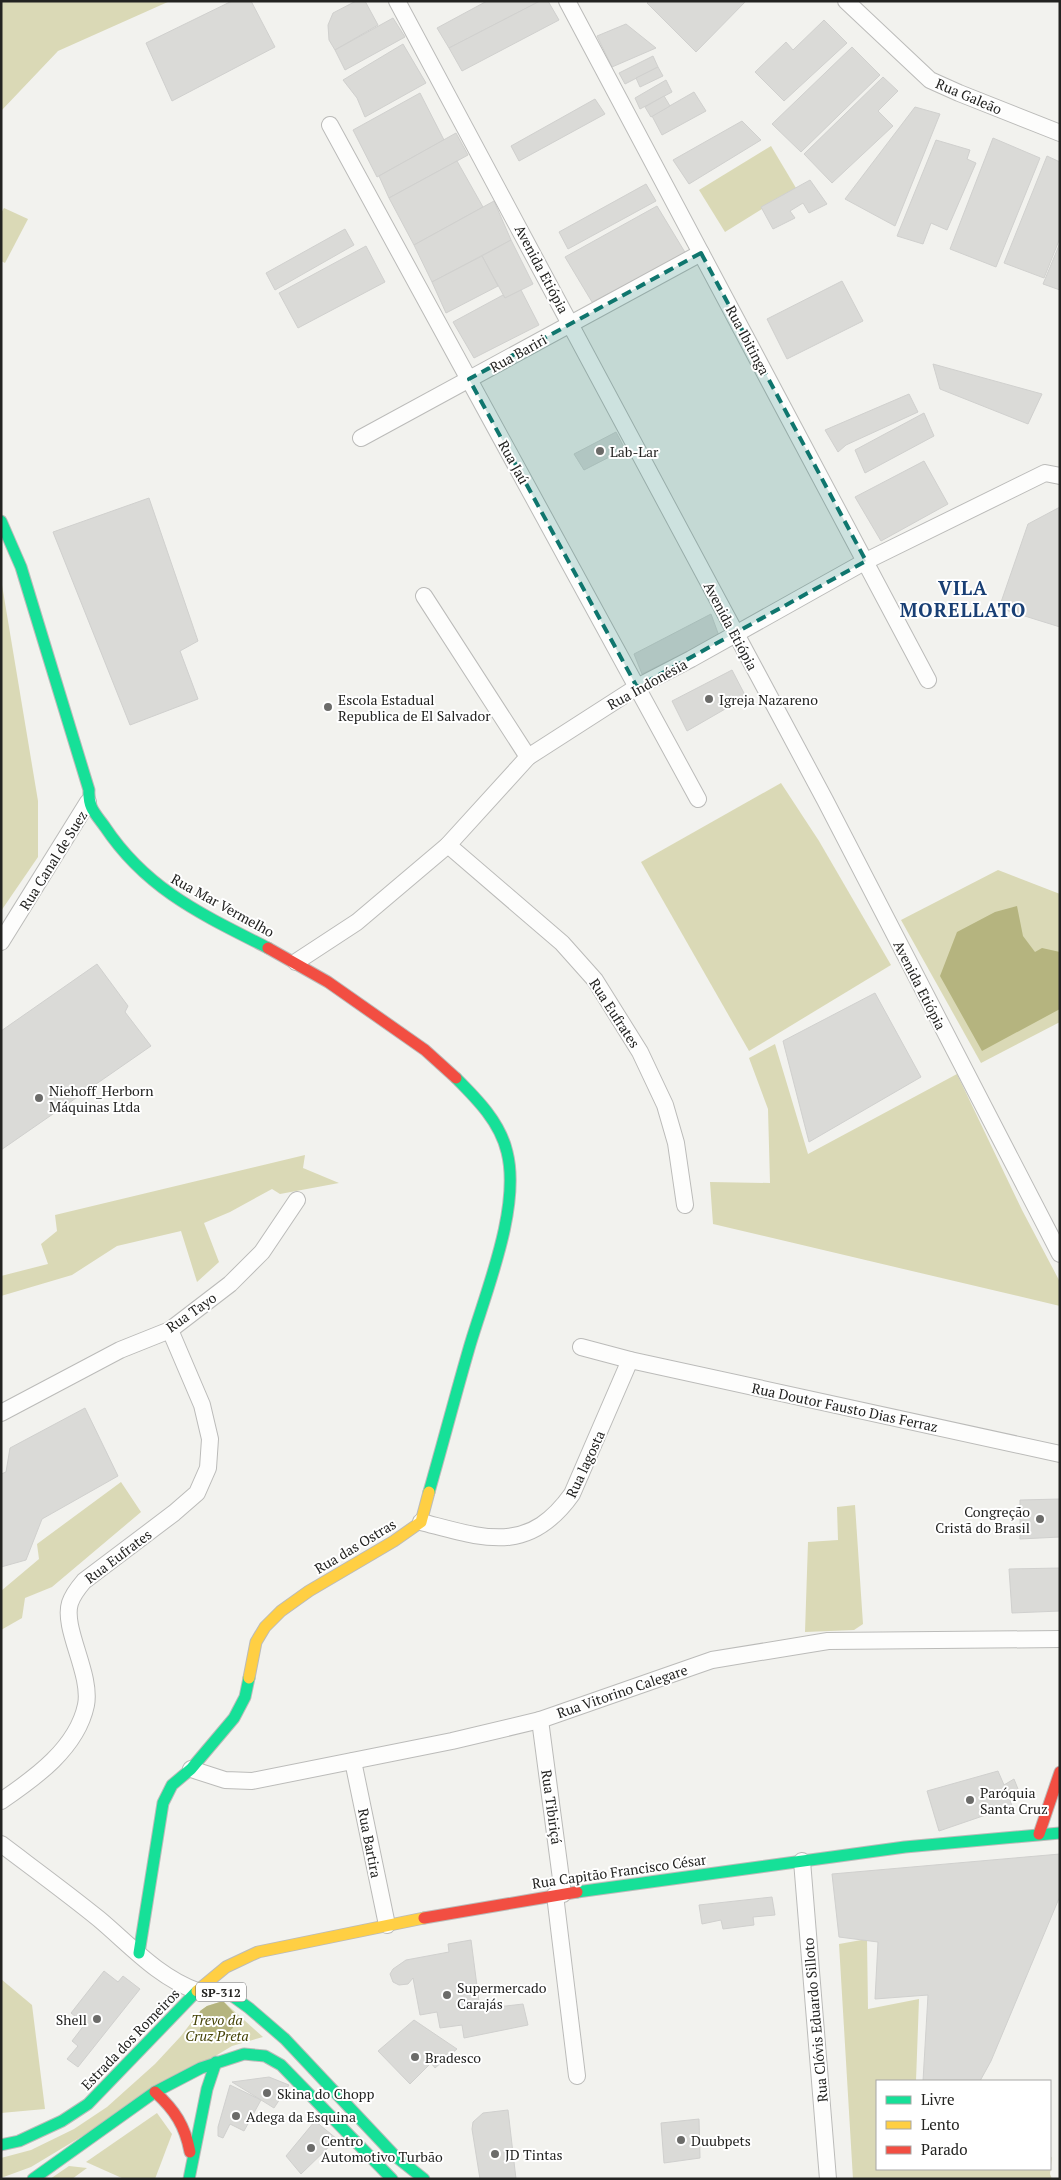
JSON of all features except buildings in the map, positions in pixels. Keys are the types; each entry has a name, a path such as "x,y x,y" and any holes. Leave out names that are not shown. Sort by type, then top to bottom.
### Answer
{"street":[{"name":"Avenida Etiópia","path":"397,1 825,800 1060,1254"},
{"name":"Rua Ibitinga","path":"568,1 928,680"},
{"name":"Rua Galeão","path":"846,1 930,80 1060,133"},
{"name":"Rua Jaú","path":"330,125 698,799"},
{"name":"Rua Bariri","path":"361,438 701,253"},
{"name":"Rua Indonésia","path":"296,962 356,922 448,845 528,757 637,686 691,659 866,561 1053,475"},
{"name":"Rua Mar Vermelho","path":"1,521 21,567 35,612 89,790 88,802 128,859 154,883 200,913 296,962 358,1002 451,1072 476,1098 496,1124 507,1152 511,1185 500,1251 470,1344 421,1522"},
{"path":"424,596 528,757"},
{"name":"Rua Canal de Suez","path":"1,942 88,802"},
{"name":"Rua Eufrates","path":"448,845 562,944 595,980 640,1052 665,1105 676,1143 685,1205"},
{"name":"Rua Tayo","path":"1,1414 120,1350 170,1330 230,1284 262,1252 296,1200"},
{"name":"Rua Eufrates","path":"1,1801 27,1783 59,1754 76,1729 86,1704 85,1682 68,1615 74,1594 84,1581 174,1513 197,1493 208,1468 210,1439 202,1405 170,1330"},
{"name":"Rua Doutor Fausto Dias Ferraz","path":"581,1347 630,1360 1060,1454"},
{"name":"Rua lagosta","path":"421,1522 471,1535 497,1539 519,1535 536,1529 550,1521 562,1509 572,1494 630,1360"},
{"name":"Rua das Ostras","path":"139,1953 163,1802 172,1785 191,1769 234,1718 245,1697 256,1642 265,1627 309,1591 394,1541 421,1522"},
{"name":"Rua Vitorino Calegare","path":"191,1769 225,1780 252,1781 540,1720 712,1660 828,1641 1060,1639"},
{"name":"Rua Tibiriçá","path":"540,1720 577,2076"},
{"name":"Rua Bartira","path":"353,1760 387,1925"},
{"path":"1038,1834 1060,1772"},
{"name":"Rua Capitão Francisco César","path":"197,1991 226,1967 258,1952 387,1925 559,1894 905,1847 1060,1833"},
{"path":"1,1844 99,1920 177,1984 197,1991"},
{"name":"Rua Clóvis Eduardo Silloto","path":"802,1861 828,2179"},
{"name":"Estrada dos Romeiros","path":"1,2145 19,2141 62,2122 88,2104 172,2014 197,1991 216,1991 231,1995 285,2039 394,2156 424,2179"},
{"path":"34,2179 155,2092 201,2068 244,2054 259,2054 271,2058 291,2074 392,2179"},
{"path":"188,2179 207,2089 216,2062"},
{"path":"155,2092 171,2105 179,2115 186,2129 192,2161"}],"highlighted area":[{"path":"701,253 866,561 637,687 469,379"}],"green space":[{"path":"1,1 170,1 58,51 1,111"},
{"path":"771,146 796,188 725,232 699,190"},
{"path":"4,208 28,219 5,263 1,261 1,213"},
{"path":"1,579 38,801 38,857 1,911"},
{"path":"781,783 819,841 891,965 749,1051 641,862"},
{"path":"998,870 1060,894 1060,1022 981,1063 901,920"},
{"path":"775,1044 808,1154 957,1074 1022,1210 1060,1282 1060,1306 713,1224 710,1182 770,1183 768,1109 749,1058"},
{"path":"305,1155 303,1168 339,1183 280,1194 272,1189 230,1212 204,1223 219,1262 197,1282 181,1231 117,1246 72,1275 1,1296 1,1276 48,1264 41,1244 57,1231 55,1215"},
{"path":"121,1482 141,1512 52,1587 25,1598 22,1618 1,1630 1,1591 39,1559 37,1544"},
{"path":"855,1505 863,1624 854,1630 805,1632 808,1542 838,1540 837,1507"},
{"path":"867,1939 868,2009 919,1999 916,2080 876,2080 876,2170 1050,2170 1052,2179 853,2179 839,1944"},
{"path":"1,1979 32,2005 45,2109 1,2113"},
{"name":"Trevo da Cruz Preta","path":"223,2001 263,2037 232,2046 31,2167 1,2178 1,2158 31,2150 74,2129 107,2107 155,2064 181,2036 200,2011 207,2006"},
{"path":"157,2113 172,2134 155,2179 124,2179 86,2162"},
{"path":"69,2166 87,2168 72,2179 50,2179"}],"shaded area":[{"path":"1017,906 1023,936 1035,952 1042,948 1060,952 1060,1009 982,1051 940,976 957,932 995,912"},
{"path":"223,2001 234,2013 233,2028 218,2038 202,2042 198,2038 201,2026 200,2011 207,2006"}],"traffic: fast":[{"path":"1,521 21,567 89,790 91,806 95,814 121,849 158,884 199,912 268,948"},
{"path":"429,1492 470,1345 500,1249 509,1198 510,1174 504,1141 487,1112 456,1078"},
{"path":"139,1953 163,1803 172,1785 191,1769 234,1718 245,1697 249,1678"},
{"path":"577,1892 905,1847 1060,1833"},
{"path":"1,2145 19,2141 62,2121 88,2104 197,1991 216,1991 231,1995 285,2039 395,2156 424,2179"},
{"path":"33,2179 155,2092 201,2068 244,2054 265,2056 281,2065 392,2179"},
{"path":"189,2179 207,2089 216,2062"}],"traffic: slow":[{"path":"249,1678 256,1642 265,1627 281,1611 309,1591 394,1541 421,1522 429,1492"},
{"path":"197,1991 226,1967 258,1952 424,1918"}],"traffic: jam":[{"path":"268,948 328,982 425,1050 456,1078"},
{"path":"1039,1834 1060,1772"},
{"path":"424,1918 577,1892"},
{"path":"155,2092 174,2112 182,2126 190,2152"}],"place":[{"name":"Lab-Lar","path":"600,451"},
{"name":"Igreja Nazareno","path":"709,699"},
{"name":"Escola Estadual Republica de El Salvador","path":"328,707"},
{"name":"Niehoff_Herborn Máquinas Ltda","path":"39,1098"},
{"name":"Congreção Cristã do Brasil","path":"1040,1519"},
{"name":"Paróquia Santa Cruz","path":"970,1800"},
{"name":"Supermercado Carajás","path":"447,1995"},
{"name":"Shell","path":"97,2019"},
{"name":"Bradesco","path":"415,2057"},
{"name":"Skina do Chopp","path":"267,2093"},
{"name":"Adega da Esquina","path":"236,2116"},
{"name":"Duubpets","path":"681,2140"},
{"name":"Centro Automotivo Turbão","path":"311,2148"},
{"name":"JD Tintas","path":"495,2154"}],"district":[{"name":"VILA MORELLATO","path":"963,598"}]}
